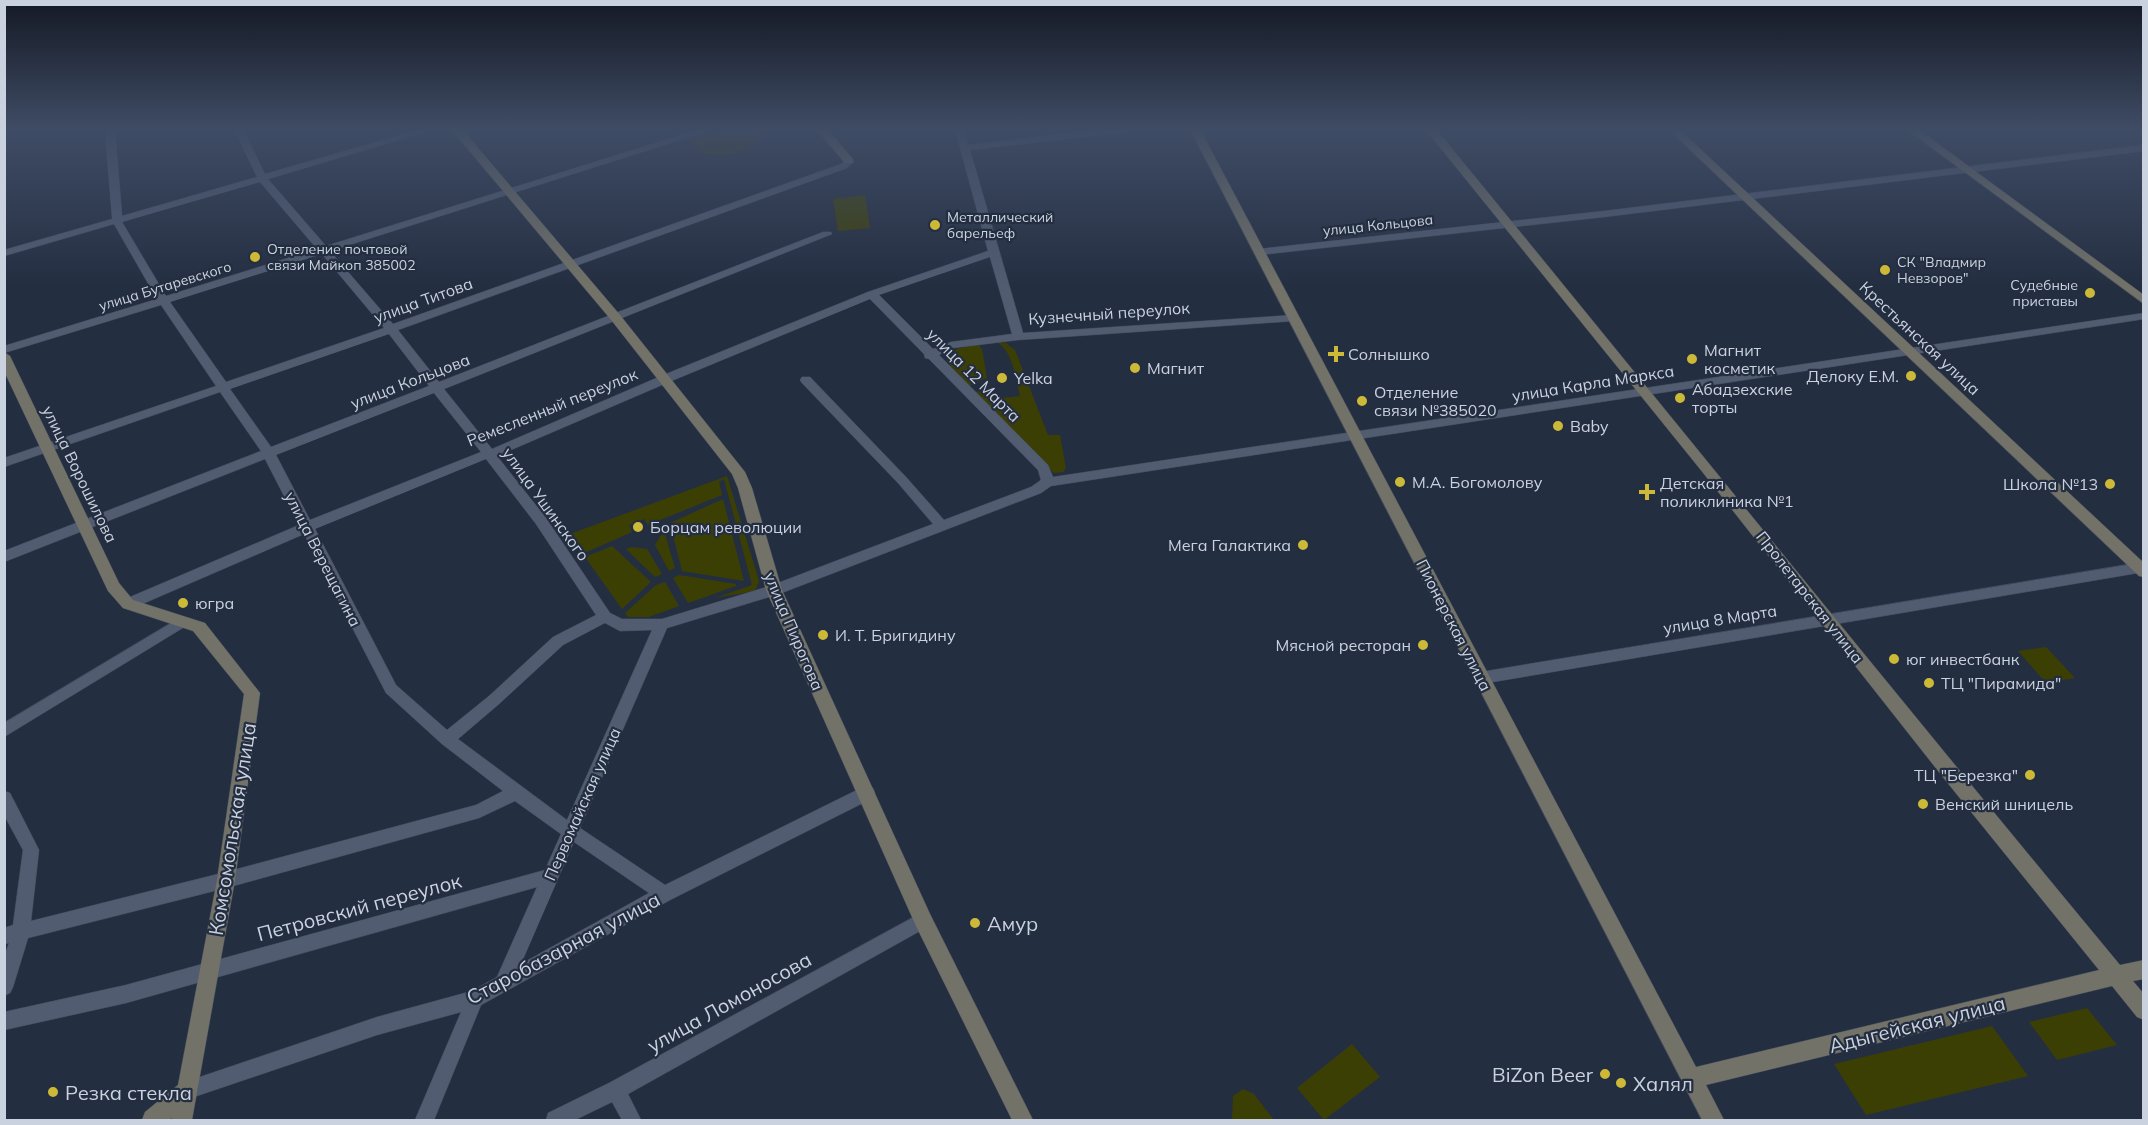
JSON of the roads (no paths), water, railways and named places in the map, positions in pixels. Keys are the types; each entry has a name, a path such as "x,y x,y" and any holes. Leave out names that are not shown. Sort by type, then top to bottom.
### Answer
{"main road":[{"name":"улица Пирогова","path":"500,182 616,318 738,472 745,488 774,590 923,920 1023,1120"},
{"name":"Пионерская улица","path":"1222,182 1713,1120"},
{"name":"Пролетарская улица","path":"1473,182 1712,474 2144,1010"},
{"name":"Крестьянская улица","path":"1730,182 2142,569"},
{"path":"1984,182 2144,301"},
{"name":"улица Ворошилова","path":"4,356 113,586 129,604"},
{"name":"Комсомольская улица","path":"129,604 199,627 252,693 226,880 182,1120"},
{"name":"Адыгейская улица","path":"1690,1079 2144,969"},
{"name":"Старобазарная улица","path":"153,1120 188,1090"}],"street":[{"name":"улица Верещагина","path":"114,182 117,221 164,300 269,454 391,689 447,739 570,831 664,894"},
{"path":"4,253 254,182"},
{"name":"улица Ушинского","path":"265,182 391,329 541,521 605,617"},
{"name":"улица Бутаревского","path":"4,350 539,182"},
{"name":"улица Титова","path":"4,463 391,329 801,182"},
{"path":"975,182 1018,338"},
{"name":"улица Кольцова","path":"1259,252 1508,225 1860,182"},
{"name":"улица Кольцова","path":"4,557 437,389 827,234"},
{"name":"Ремесленный переулок","path":"129,604 307,527 872,294 994,252"},
{"name":"улица 12 Марта","path":"872,294 929,355 1044,468 1048,482"},
{"name":"улица Карла Маркса","path":"1048,482 1912,353 2144,316"},
{"name":"Кузнечный переулок","path":"929,355 951,345 1018,338 1294,318"},
{"path":"806,380 902,480 942,526"},
{"path":"447,739 494,700 558,641 573,631 605,617 620,625 662,624 774,590 1036,490 1048,482"},
{"name":"улица 8 Марта","path":"1481,678 1827,619 2142,569"},
{"path":"4,731 181,621"},
{"name":"Первомайская улица","path":"503,984 662,624"},
{"path":"13,934 226,880 479,811 518,792"},
{"name":"Старобазарная улица","path":"188,1090 377,1026 475,999 664,894 867,793"},
{"path":"4,798 32,850 4,987"},
{"name":"Петровский переулок","path":"4,1021 126,994 550,876"},
{"name":"улица Ломоносова","path":"555,1120 616,1090 923,920"},
{"path":"425,1120 475,999"},
{"path":"616,1090 632,1120"}],"place":[{"name":"Металлический барельеф","path":"935,225"},
{"name":"Отделение почтовой связи Майкоп 385002","path":"255,257"},
{"name":"СК \"Владмир Невзоров\"","path":"1885,270"},
{"name":"Судебные приставы","path":"2090,293"},
{"name":"Солнышко","path":"1336,354"},
{"name":"Магнит косметик","path":"1692,359"},
{"name":"Магнит","path":"1135,368"},
{"name":"Делоку Е.М.","path":"1911,376"},
{"name":"Yelka","path":"1002,378"},
{"name":"Абадзехские торты","path":"1680,398"},
{"name":"Отделение связи №385020","path":"1362,401"},
{"name":"Baby","path":"1558,426"},
{"name":"М.А. Богомолову","path":"1400,482"},
{"name":"Школа №13","path":"2110,484"},
{"name":"Детская поликлиника №1","path":"1647,492"},
{"name":"Борцам революции","path":"638,527"},
{"name":"Мега Галактика","path":"1303,545"},
{"name":"югра","path":"183,603"},
{"name":"И. Т. Бригидину","path":"823,635"},
{"name":"Мясной ресторан","path":"1423,645"},
{"name":"юг инвестбанк","path":"1894,659"},
{"name":"ТЦ \"Пирамида\"","path":"1929,683"},
{"name":"ТЦ \"Березка\"","path":"2030,775"},
{"name":"Венский шницель","path":"1923,804"},
{"name":"Амур","path":"975,923"},
{"name":"BiZon Beer","path":"1605,1074"},
{"name":"Халял","path":"1621,1083"},
{"name":"Резка стекла","path":"53,1092"}]}
